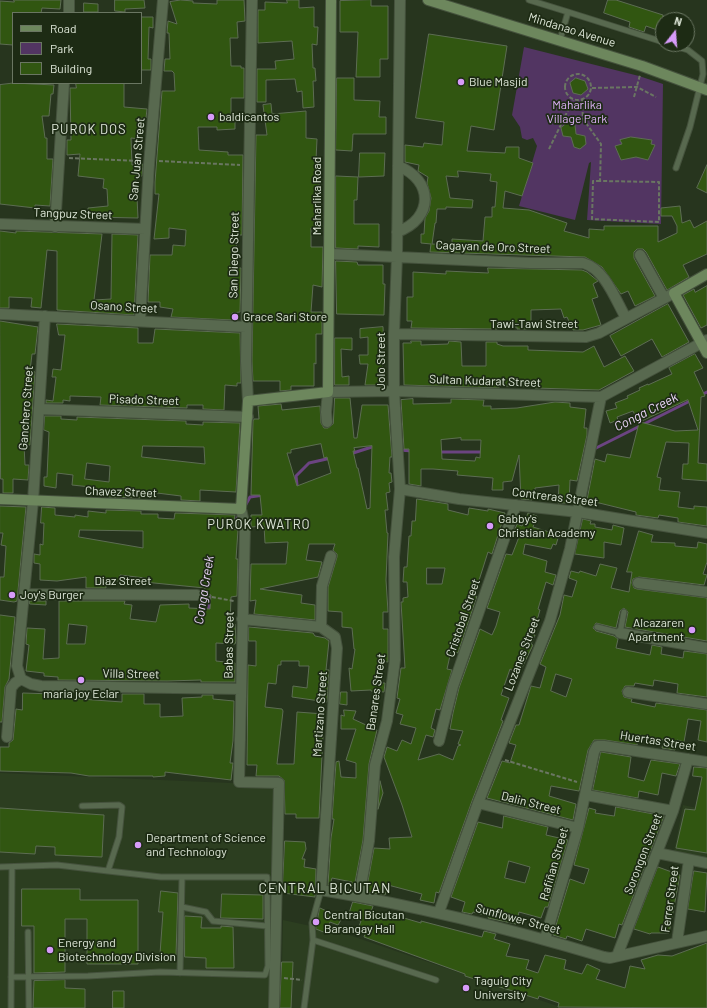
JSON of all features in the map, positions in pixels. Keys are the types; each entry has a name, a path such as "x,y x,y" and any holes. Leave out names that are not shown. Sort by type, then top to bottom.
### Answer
{"street":[{"path":"69,0 69,12"},
{"name":"San Juan Street","path":"140,321 149,161 164,0"},
{"name":"San Diego Street","path":"241,512 248,417 246,327 252,0"},
{"name":"Maharlika Road","path":"328,392 331,0"},
{"name":"Jolo Street","path":"400,0 397,256 394,334 394,391 400,489"},
{"name":"Mindanao Avenue","path":"428,0 455,4 642,66 703,88"},
{"path":"55,227 64,84"},
{"path":"397,232 408,228 417,221 423,211 425,200 423,188 417,178 409,170 398,166"},
{"name":"Tangpuz Street","path":"0,224 145,229"},
{"name":"Cagayan de Oro Street","path":"330,254 530,263 583,262 589,264 599,272 626,318"},
{"path":"640,255 664,298"},
{"name":"Tawi-Tawi Street","path":"394,334 586,337 599,333 707,274"},
{"path":"674,293 704,341 707,353"},
{"name":"Osano Street","path":"0,314 246,327"},
{"name":"Ganchero Street","path":"21,679 17,666 33,501 45,316"},
{"path":"601,397 704,341"},
{"name":"Sultan Kudarat Street","path":"248,401 328,392 394,391 601,397"},
{"path":"327,422 326,412 328,392"},
{"name":"Lozanes Street","path":"439,912 478,803 550,620 561,583 578,512 601,397"},
{"name":"Pisado Street","path":"39,410 248,417"},
{"name":"Contreras Street","path":"400,489 444,497 578,512 707,534"},
{"name":"Banares Street","path":"359,896 369,841 374,765 387,721 394,674 394,557 400,489"},
{"name":"Chavez Street","path":"0,499 241,512"},
{"name":"Cristobal Street","path":"439,741 454,686 516,505"},
{"name":"Babas Street","path":"241,512 245,527 239,782 279,783 275,977"},
{"path":"242,619 321,627 322,586 331,556"},
{"path":"638,583 707,592"},
{"name":"Diaz Street","path":"25,594 201,596"},
{"name":"Martizano Street","path":"321,627 335,637 337,648 321,890"},
{"path":"620,633 707,648"},
{"path":"8,737 10,692 14,682 21,679"},
{"name":"Villa Street","path":"21,679 31,684 40,686 241,689"},
{"path":"628,692 707,704"},
{"name":"Rafiñan Street","path":"545,939 578,828 595,749 600,745 604,746"},
{"name":"Huertas Street","path":"604,746 707,762"},
{"name":"Sorongon Street","path":"617,956 673,811 688,759"},
{"path":"586,795 673,811"},
{"name":"Dalin Street","path":"478,803 578,828"},
{"path":"657,853 707,863"},
{"name":"Ferrer Street","path":"676,942 689,860"},
{"name":"Sunflower Street","path":"321,890 439,912 545,939 604,958 707,936"},
{"path":"274,1008 275,977"}],"lane":[{"path":"529,0 655,39"},
{"path":"560,40 568,12"},
{"path":"676,168 703,88 702,61 691,52"},
{"path":"597,626 620,633 624,612"},
{"path":"82,806 119,805 122,807 119,837 108,871"},
{"path":"0,867 57,865 161,877 267,877 268,966 265,975 160,972 88,976 11,977"},
{"path":"11,1008 12,867"},
{"path":"180,973 182,876"},
{"path":"304,1008 313,940 312,923 321,890"},
{"path":"182,907 206,912 214,921 267,926"},
{"path":"28,932 29,1008"},
{"path":"313,940 436,980"}],"path":[{"path":"634,97 642,66"},
{"path":"582,75 586,76 592,88 589,96 582,100 573,100 567,94 565,86 569,78 582,75"},
{"path":"592,88 637,87 656,97"},
{"path":"549,149 573,100"},
{"path":"582,100 584,119 601,144 600,181"},
{"path":"59,158 249,166"},
{"path":"593,181 600,181 659,182 660,222 592,219 593,181"},
{"path":"201,596 243,602"},
{"path":"496,757 588,785"},
{"path":"275,977 308,980"}],"shaded area":[{"name":"Department of Science and Technology","path":"0,773 276,785 271,1008 0,1008"},
{"path":"683,805 707,810 707,858 674,852"},
{"path":"283,920 343,933 563,1008 281,1008"}],"green space":[{"name":"Maharlika Village Park","path":"524,47 639,76 663,84 661,224 587,220 591,162 589,163 575,220 519,206 537,146 533,138 527,140 522,138 520,127 512,115"}],"building":[{"path":"14,0 61,0 60,9 42,8 41,12 12,12 12,45 0,44 0,1 14,2"},
{"path":"115,0 144,0 145,8 125,9 125,12 115,11"},
{"path":"181,0 193,1 193,3 217,4 217,0 244,0 245,21 237,22 238,38 230,38 231,66 241,66 241,68 244,68 244,98 231,98 231,118 235,118 235,129 217,130 217,127 198,127 199,150 228,152 228,155 243,155 242,235 237,235 236,252 236,268 241,268 240,312 232,313 232,320 171,317 173,309 160,307 160,302 148,302 150,255 172,255 173,245 185,246 186,230 169,228 169,238 154,239 159,194 155,194 155,182 162,91 175,91 174,73 172,71 164,71 165,59 170,59 169,33 167,33 168,21 177,24 170,2"},
{"path":"287,0 299,0 299,8 314,7 314,27 318,27 317,45 312,44 313,68 315,68 316,81 313,81 314,107 303,108 302,91 297,92 295,79 266,80 266,102 257,102 257,69 276,69 275,61 294,59 292,41 258,43 258,10 265,10 265,2 287,3"},
{"path":"371,0 371,6 388,6 388,59 380,59 380,77 356,77 358,32 340,32 340,1"},
{"path":"608,0 616,0 655,12 655,29 646,26 644,32 629,27 630,22 604,13"},
{"path":"84,3 98,4 98,12 84,12"},
{"path":"142,17 153,17 153,28 149,27 148,59 151,59 151,70 142,70"},
{"path":"429,34 507,46 494,130 471,126 467,151 505,153 506,147 519,147 519,158 533,163 522,196 505,191 503,208 529,210 567,223 564,231 589,238 589,229 604,230 604,226 658,226 658,242 677,233 677,226 672,216 661,216 661,208 680,206 682,223 690,220 694,228 707,221 707,254 683,265 689,277 667,290 646,252 643,249 637,249 634,252 634,258 655,296 635,306 628,291 621,294 602,267 585,257 430,252 431,244 421,243 421,234 424,234 425,218 429,211 431,198 427,183 428,177 418,171 419,165 405,162 405,145 423,147 424,143 442,145 444,122 416,118","holes":["458,171 491,174 490,181 497,182 495,207 492,207 492,217 485,217 483,241 452,239 452,245 432,244 437,209 446,209 446,207 472,208 473,200 450,198 446,176 458,177"]},
{"path":"337,78 354,78 354,100 380,101 379,117 386,117 386,134 353,134 352,151 336,150"},
{"path":"576,78 585,81 588,89 581,95 573,93 570,83"},
{"path":"12,83 54,85 53,94 51,94 49,116 42,116 45,138 47,138 47,159 53,159 50,206 35,205 35,208 0,204 0,85"},
{"path":"76,84 124,84 124,107 147,109 146,118 142,118 141,139 131,138 132,165 143,164 142,176 136,176 138,218 88,217 88,208 108,206 107,189 103,188 104,179 78,176 80,154 67,155 67,140 71,140 70,88 76,88"},
{"path":"271,104 272,114 306,111 306,138 317,139 316,160 320,192 318,192 318,209 321,209 321,221 319,220 319,228 311,228 311,247 323,247 322,287 313,285 311,312 322,312 322,334 316,334 314,386 291,386 291,390 280,391 280,381 253,381 252,361 256,135 267,135 263,105"},
{"path":"567,123 575,125 576,134 585,136 586,144 580,149 574,147 571,137 563,136 561,128"},
{"path":"631,137 652,140 651,144 655,145 648,160 636,157 621,160 615,146 622,144 620,140"},
{"path":"360,153 385,153 384,176 359,177"},
{"path":"707,165 707,193 697,188"},
{"path":"336,176 358,177 357,200 354,200 354,224 379,224 379,247 358,246 358,249 336,248"},
{"path":"0,231 16,233 16,231 102,234 94,300 111,299 112,234 138,235 134,315 57,310 57,251 47,250 41,308 31,307 32,298 9,297 9,308 0,308"},
{"path":"336,261 357,262 358,265 383,265 383,284 385,284 384,315 337,314"},
{"path":"488,268 582,270 587,272 598,281 593,284 598,297 592,299 601,325 583,330 573,330 567,317 564,318 561,309 531,310 531,329 517,329 517,327 497,327 497,329 411,328 412,321 407,321 407,297 413,297 413,272 446,274 446,271 488,273"},
{"path":"707,286 707,325 701,328 683,295 694,289 695,292"},
{"path":"668,304 689,342 662,357 652,339 621,356 610,336"},
{"path":"0,321 38,327 35,354 32,354 30,371 35,372 30,445 24,445 25,465 29,465 28,480 13,479 13,493 3,493 3,479 1,479"},
{"path":"57,324 138,328 138,343 153,343 155,329 240,333 241,383 237,383 237,386 225,385 224,410 203,409 203,405 187,405 187,408 100,405 101,397 70,396 70,401 63,400 63,403 46,403 46,400 53,401 56,377 52,377 53,369 61,370 65,335 59,335"},
{"path":"383,327 385,363 383,363 380,385 365,385 368,364 360,364 359,355 368,355 368,337 360,338 360,329"},
{"path":"335,338 352,338 352,350 341,349 342,377 349,376 349,385 335,385"},
{"path":"411,341 421,341 421,345 448,344 449,341 461,342 462,366 486,366 486,342 497,342 497,344 503,346 528,346 528,350 583,352 594,346 604,367 625,356 634,371 599,390 535,388 535,386 499,386 499,388 404,385 403,343 411,343"},
{"path":"695,354 703,368 694,372 705,396 701,397 698,463 707,464 707,481 682,479 683,464 688,464 689,443 666,442 657,477 661,478 659,490 680,492 678,507 694,509 694,506 707,507 707,526 678,522 678,518 659,515 658,518 636,515 636,512 587,500 595,459 605,462 607,454 630,458 639,423 633,411 617,417 618,420 610,423 606,411 617,408 615,403 628,398 627,396 640,390 639,388 672,374 669,368","holes":["688,400 698,430 675,431 640,422"]},
{"path":"335,398 350,398 354,438 357,438 362,405 388,405 392,457 390,457 389,473 391,473 392,482 389,483 390,492 386,493 388,510 385,510 388,533 386,580 388,612 383,612 383,629 388,629 388,662 382,661 380,683 385,683 384,692 371,690 351,691 349,668 352,669 355,649 352,628 342,627 342,612 328,611 328,587 337,557 337,554 333,550 335,544 309,544 306,560 322,562 318,577 260,589 302,595 301,603 315,605 315,620 254,614 256,600 250,601 251,564 286,564 288,542 265,543 264,526 251,527 251,515 262,515 260,495 251,495 253,421 254,419 259,419 258,406 281,404 282,410 320,406 321,423 324,428 328,428 333,424","holes":["321,444 324,458 327,457 331,473 297,486 287,453 291,453 291,450","372,446 370,508 367,509 353,451 355,451 354,448"]},
{"path":"413,399 413,404 451,403 451,399 484,400 483,406 491,406 491,409 517,408 555,402 570,403 570,407 586,409 584,428 587,428 587,435 577,481 570,480 569,503 558,503 559,485 535,488 535,492 532,492 532,500 521,499 519,455 512,481 503,482 503,490 492,490 493,478 457,475 458,471 433,469 421,469 421,486 409,484 409,449 404,449 401,400","holes":["461,438 461,440 481,440 480,458 476,457 475,461 442,459 441,440"]},
{"path":"45,416 61,416 61,419 77,420 77,417 186,421 186,424 203,425 203,422 240,423 236,492 200,490 200,501 181,500 181,496 141,491 140,498 108,497 109,495 90,492 91,487 72,485 73,475 57,473 56,488 44,486 44,477 47,477 49,432 44,430","holes":["143,446 204,447 205,464 142,457","87,463 110,466 109,482 85,479"]},
{"path":"417,499 448,504 448,510 468,515 469,508 488,511 488,509 505,513 492,554 488,552 474,596 477,596 458,653 451,651 447,669 452,670 440,710 436,709 431,728 435,730 433,737 426,735 418,760 439,754 453,760 458,746 461,745 458,744 463,731 450,729 459,688 480,629 492,635 496,626 500,612 487,608 506,554 512,555 519,537 513,534 517,524 522,526 528,513 537,516 533,527 559,535 556,545 553,544 551,549 525,544 523,554 547,561 545,572 556,575 553,585 546,582 538,609 540,610 533,634 535,635 531,644 533,645 519,674 510,669 501,695 509,698 501,720 503,721 439,893 436,892 434,903 420,900 422,894 388,885 385,895 366,892 374,848 390,849 389,838 412,837 384,757 387,747 397,751 402,740 411,744 416,728 400,724 403,715 396,713 400,699 397,698 401,668 405,668 401,602 403,602 403,598 408,597 407,582 403,582 404,567 407,567 409,536 411,536 412,521 415,521","holes":["427,568 445,568 442,584 427,584"]},
{"path":"0,506 26,507 17,601 14,602 0,600 0,577 4,577 6,546 1,545 3,533 0,533"},
{"path":"42,507 55,508 55,515 75,517 75,515 88,517 88,511 106,513 106,510 141,511 141,514 158,514 158,518 174,519 175,513 235,515 233,529 238,530 236,559 238,559 237,596 231,597 230,624 235,624 236,641 235,644 216,643 216,661 235,663 235,682 201,682 201,680 58,680 58,677 44,676 44,673 26,671 29,645 26,644 27,628 45,629 43,659 59,658 59,601 125,601 124,604 132,605 130,619 156,622 160,605 189,604 189,608 210,609 211,595 204,593 205,588 144,582 145,578 120,575 119,581 106,580 106,588 86,588 86,577 57,581 40,580 40,564 34,563 34,554 40,555 40,544 43,545 44,523 41,523","holes":["80,530 143,531 143,548 79,537","69,624 87,626 85,644 67,644"]},
{"path":"583,519 591,521 590,524 595,524 595,527 612,530 613,525 624,528 621,545 604,542 604,558 575,554"},
{"path":"639,531 653,535 651,542 675,543 675,546 697,548 698,542 707,544 707,562 703,574 707,575 704,585 639,577 633,579 632,583 634,588 637,589 707,598 707,641 625,627 628,612 624,608 620,611 616,628 596,623 593,628 596,631 614,636 618,639 616,648 650,655 652,645 662,647 661,654 683,658 684,651 707,654 707,697 677,693 678,684 654,680 653,686 635,683 634,686 625,686 622,691 624,697 632,699 631,702 655,707 656,703 707,710 707,742 698,740 701,721 688,719 684,742 677,740 675,750 662,748 664,740 639,735 637,745 605,740 594,740 588,750 579,791 551,786 549,796 576,804 573,820 487,798 502,761 510,763 516,745 509,743 516,725 519,725 531,686 540,688 546,667 540,664 560,615 564,595 572,597 577,581 569,578 571,571 579,573 580,571 596,576 600,564 617,568 611,588 629,592 632,572 627,572","holes":["556,674 572,679 566,697 551,691"]},
{"path":"30,601 46,601 46,605 30,604"},
{"path":"0,615 15,617 9,679 5,687 2,722 0,722"},
{"path":"249,627 313,633 315,636 325,638 329,641 326,670 329,670 327,702 292,697 293,686 307,688 309,666 299,666 299,661 281,661 281,665 278,665 276,684 268,683 265,707 282,709 283,711 277,764 294,764 297,712 324,714 319,818 296,818 296,814 285,814 284,780 279,776 256,776 257,765 247,765 248,665 256,666 256,641 249,641"},
{"path":"341,692 347,692 347,705 340,704"},
{"path":"23,693 54,694 53,697 122,702 122,694 144,694 144,704 160,704 160,717 183,716 182,698 213,695 213,699 234,701 233,741 230,763 233,763 231,780 165,772 165,776 153,777 89,776 71,773 0,771 0,747 9,747 9,743 13,740 16,709 22,710"},
{"path":"344,710 356,711 353,719 377,730 369,764 363,840 354,888 351,887 352,882 332,878 330,885 328,885 331,838 334,819 332,819 336,762 339,761 341,777 356,778 356,763 346,760 356,729 341,729 341,715 344,716"},
{"path":"601,752 631,757 628,777 644,781 651,760 680,764 676,776 662,773 658,795 639,791 638,798 593,790"},
{"path":"694,767 707,768 707,853 676,848 685,809 695,810 702,777 693,776"},
{"path":"380,781 383,793 378,809"},
{"path":"616,807 664,816 622,925 619,924 615,938 586,929 582,941 567,936 566,939 553,935 570,879 584,884 589,869 574,865 589,808 596,810 595,813 614,816"},
{"path":"0,808 104,815 102,857 55,855 55,847 36,846 35,854 0,852"},
{"path":"504,816 548,827 546,835 568,840 548,907 545,907 541,918 519,912 516,924 488,918 489,916 473,912 472,914 462,912 465,902 451,897 478,822 502,828","holes":["509,861 530,867 525,883 505,878"]},
{"path":"285,841 305,842 306,849 302,859 305,859 304,867 316,869 315,897 283,893 286,883 283,883"},
{"path":"658,867 680,875 669,933 650,934 634,929"},
{"path":"694,871 707,873 705,912 688,909"},
{"path":"22,889 80,889 80,900 138,900 138,964 87,964 87,919 65,919 65,972 34,973 34,926 22,926"},
{"path":"161,891 178,893 176,955 160,954 163,912 159,912"},
{"path":"222,894 263,895 263,919 221,918"},
{"path":"353,902 373,906 371,912 388,917 404,920 404,918 421,923 421,921 482,937 484,931 496,934 494,939 510,944 506,956 529,960 526,969 538,973 545,955 566,960 564,969 582,974 587,964 600,970 596,979 625,988 630,966 645,969 641,960 658,955 672,956 707,943 707,1008 558,1007 559,1003 539,996 538,999 465,976 465,974 364,937 366,931 358,929 361,921 348,918"},
{"path":"320,908 342,918 338,925 330,922 326,933 316,929"},
{"path":"185,916 202,917 201,928 221,928 221,926 233,927 234,968 206,968 206,958 185,957"},
{"path":"282,962 293,962 291,1008 280,1008"},
{"path":"65,980 65,988 85,989 85,1008 33,1008 34,981"},
{"path":"113,991 124,991 124,1008 113,1008"}],"waterway":[{"name":"Conga Creek","path":"701,395 707,392"},
{"name":"Conga Creek","path":"594,449 692,400"},
{"name":"Conga Creek","path":"350,454 375,446"},
{"name":"Conga Creek","path":"400,450 412,451"},
{"name":"Conga Creek","path":"438,452 484,452"},
{"name":"Conga Creek","path":"294,486 297,485 296,476 309,463 331,458"},
{"name":"Conga Creek","path":"245,506 250,497 264,495"},
{"name":"Conga Creek","path":"233,524 240,514"},
{"name":"Conga Creek","path":"208,612 212,592"}],"place":[{"name":"Blue Masjid","path":"461,82"},
{"name":"baldicantos","path":"211,117"},
{"name":"Grace Sari Store","path":"235,317"},
{"name":"Gabby's Christian Academy","path":"490,526"},
{"name":"Joy's Burger","path":"12,595"},
{"name":"Alcazaren Apartment","path":"692,630"},
{"name":"maria joy Eclar","path":"81,680"},
{"name":"Department of Science and Technology","path":"138,845"},
{"name":"Central Bicutan Barangay Hall","path":"316,922"},
{"name":"Energy and Biotechnology Division","path":"50,950"},
{"name":"Taguig City University","path":"466,988"}],"district":[{"name":"PUROK DOS","path":"89,130"},
{"name":"PUROK KWATRO","path":"259,525"},
{"name":"CENTRAL BICUTAN","path":"325,888"}]}
